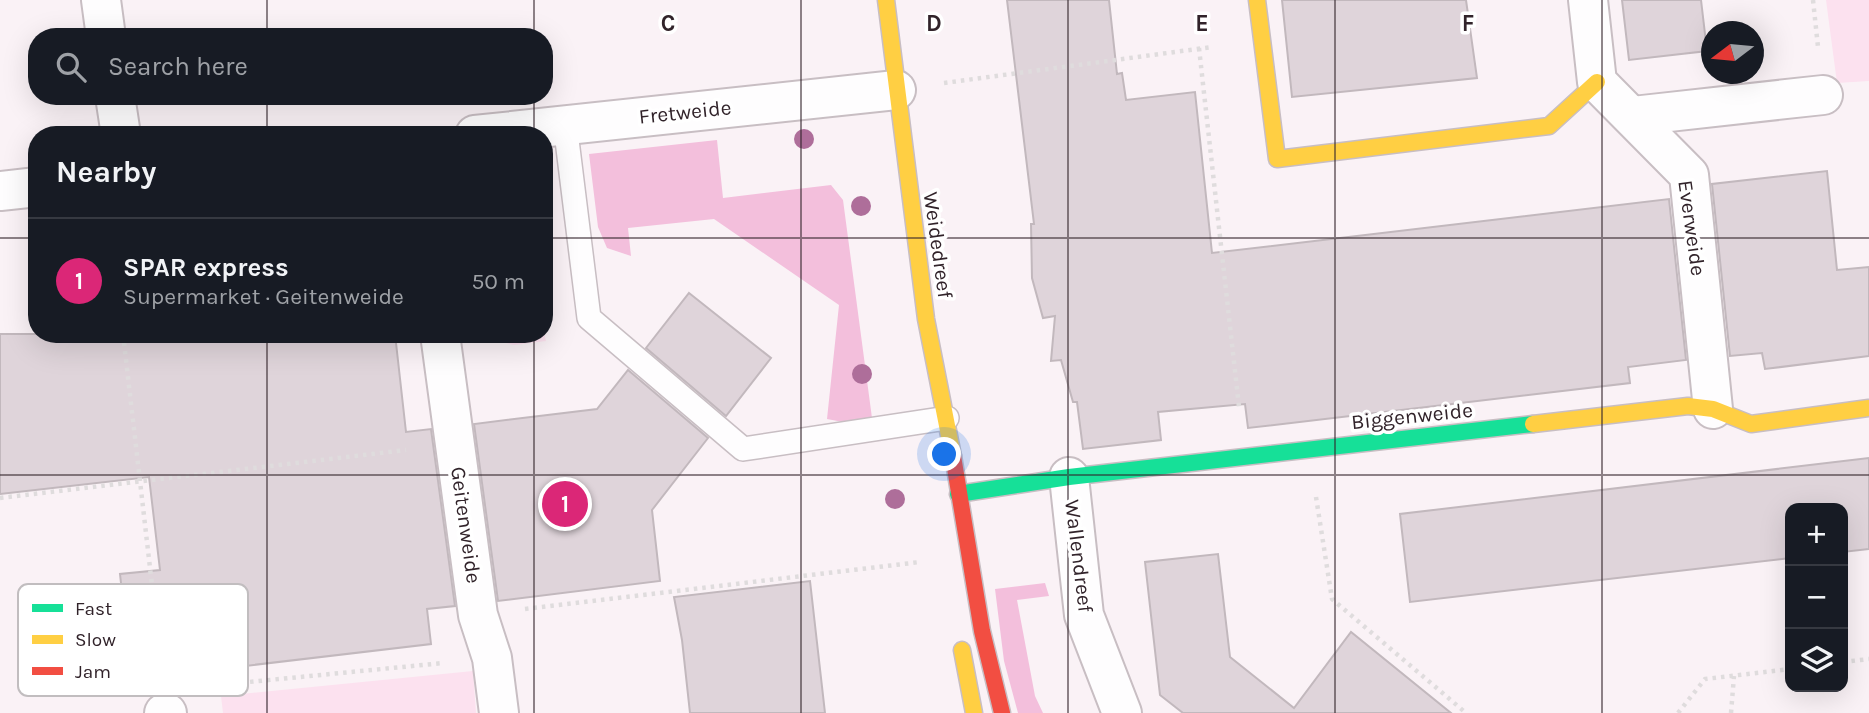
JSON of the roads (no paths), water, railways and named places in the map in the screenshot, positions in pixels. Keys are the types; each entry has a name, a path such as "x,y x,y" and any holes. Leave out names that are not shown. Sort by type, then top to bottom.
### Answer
{"street":[{"path":"101,0 105,28"},
{"name":"Weidedreef","path":"886,0 926,319 947,418 982,631 1002,713"},
{"path":"1257,0 1277,159 1549,126 1597,82 1588,0"},
{"name":"Everweide","path":"1597,82 1689,175 1713,409"},
{"name":"Fretweide","path":"549,126 896,90"},
{"path":"1633,116 1823,95"},
{"path":"116,105 120,126"},
{"path":"0,191 28,188"},
{"name":"Geitenweide","path":"441,343 478,614 492,658 499,713"},
{"name":"Biggenweide","path":"958,494 1069,477 1688,406 1713,409 1751,424 1869,408"},
{"name":"Wallendreef","path":"1069,477 1084,615 1122,713"},
{"name":"Weidedreef","path":"952,558 958,494"},
{"path":"959,636 974,713"}],"lane":[{"path":"565,124 589,318 743,449 947,418"}],"place":[{"name":"SPAR express","path":"565,504"}]}
